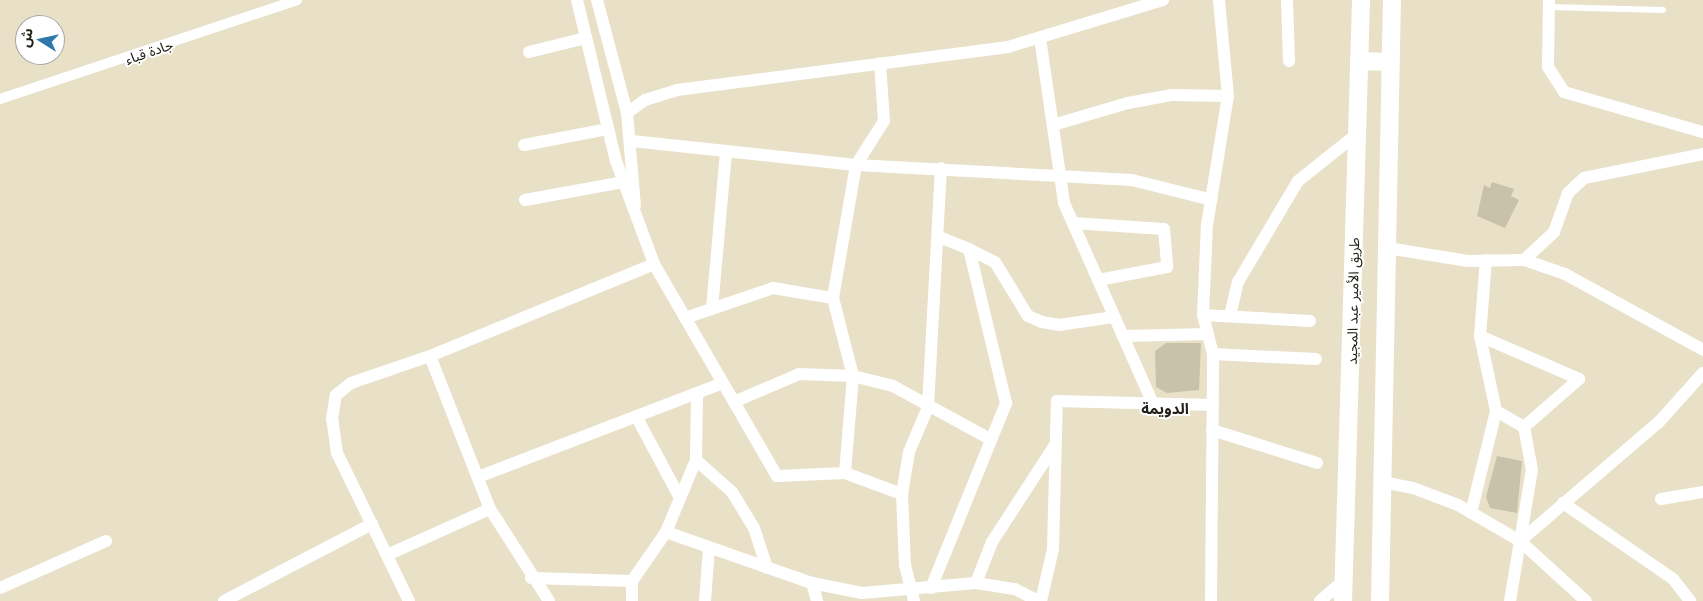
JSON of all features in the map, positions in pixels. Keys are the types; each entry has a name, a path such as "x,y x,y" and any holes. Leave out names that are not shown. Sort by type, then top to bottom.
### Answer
{"main road":[{"name":"طريق الأمير عبد المجيد","path":"1343,601 1361,0"},
{"path":"1380,601 1392,0"},
{"path":"1359,61 1390,62"}],"street":[{"name":"جادة قباء","path":"0,99 297,0"},
{"path":"577,0 608,129 624,182 654,264 777,476 845,473 902,494"},
{"path":"597,0 627,113 632,141 635,214"},
{"path":"627,113 646,100 677,90 1008,47 1163,0"},
{"path":"1211,601 1213,354 1203,315 1212,200 1228,96 1218,0"},
{"path":"1287,0 1289,61"},
{"path":"1549,4 1548,67 1564,92 1703,132"},
{"path":"528,52 586,38"},
{"path":"1040,38 1060,179 1073,224 1153,404"},
{"path":"845,473 853,376 833,298 856,165 884,121 880,63"},
{"path":"1053,125 1136,101 1172,95 1228,96"},
{"path":"524,145 608,129"},
{"path":"1230,316 1238,282 1298,181 1357,134"},
{"path":"632,141 856,165 941,168 1060,179 1158,183 1212,200"},
{"path":"712,309 726,151"},
{"path":"1524,260 1554,232 1568,193 1584,178 1703,154"},
{"path":"914,595 906,566 902,494 909,452 928,406 939,237 941,168"},
{"path":"525,200 624,182"},
{"path":"1073,224 1164,229 1167,267 1098,280"},
{"path":"939,237 995,262 1028,316 1042,322 1059,325 1114,317"},
{"path":"1387,248 1486,260 1524,260 1565,274 1703,350"},
{"path":"931,588 1006,403 969,249"},
{"path":"1471,513 1496,412 1480,336 1486,260"},
{"path":"409,601 337,453 332,419 336,395 351,383 430,356 654,264"},
{"path":"685,318 773,288 833,298"},
{"path":"1203,315 1310,321"},
{"path":"1123,336 1208,334"},
{"path":"1480,336 1579,379 1524,427"},
{"path":"1213,354 1316,359"},
{"path":"430,356 490,509 531,578 549,601"},
{"path":"734,402 799,374 853,376 893,386 990,439"},
{"path":"1520,541 1659,422 1703,374"},
{"path":"478,477 723,383"},
{"path":"632,601 632,582 666,532 696,460 697,393"},
{"path":"666,532 812,583 862,593 914,595 931,588 976,583 1015,589 1040,601 1053,549 1057,401 1212,405"},
{"path":"1496,412 1524,427"},
{"path":"636,416 680,498"},
{"path":"1510,601 1532,470 1524,427"},
{"path":"1212,430 1317,463"},
{"path":"976,583 992,542 1056,444"},
{"path":"696,460 732,492 754,528 767,568"},
{"path":"1382,482 1412,488 1471,513 1520,541 1586,601"},
{"path":"1661,498 1703,492"},
{"path":"1563,504 1673,579 1690,601"},
{"path":"387,555 490,509"},
{"path":"224,601 372,524"},
{"path":"0,588 106,541"},
{"path":"705,601 709,548"},
{"path":"531,578 632,582"},
{"path":"1320,601 1344,580"},
{"path":"812,583 816,601"}],"lane":[{"path":"1549,4 1663,10"}],"building":[{"path":"1492,182 1514,189 1511,196 1519,200 1505,228 1477,216 1484,185 1490,188"},
{"path":"1166,343 1201,343 1199,390 1167,393 1156,387 1155,351"},
{"path":"1497,456 1522,461 1517,513 1490,508 1486,497"}],"district":[{"name":"الدويمة","path":"1165,409"}]}
